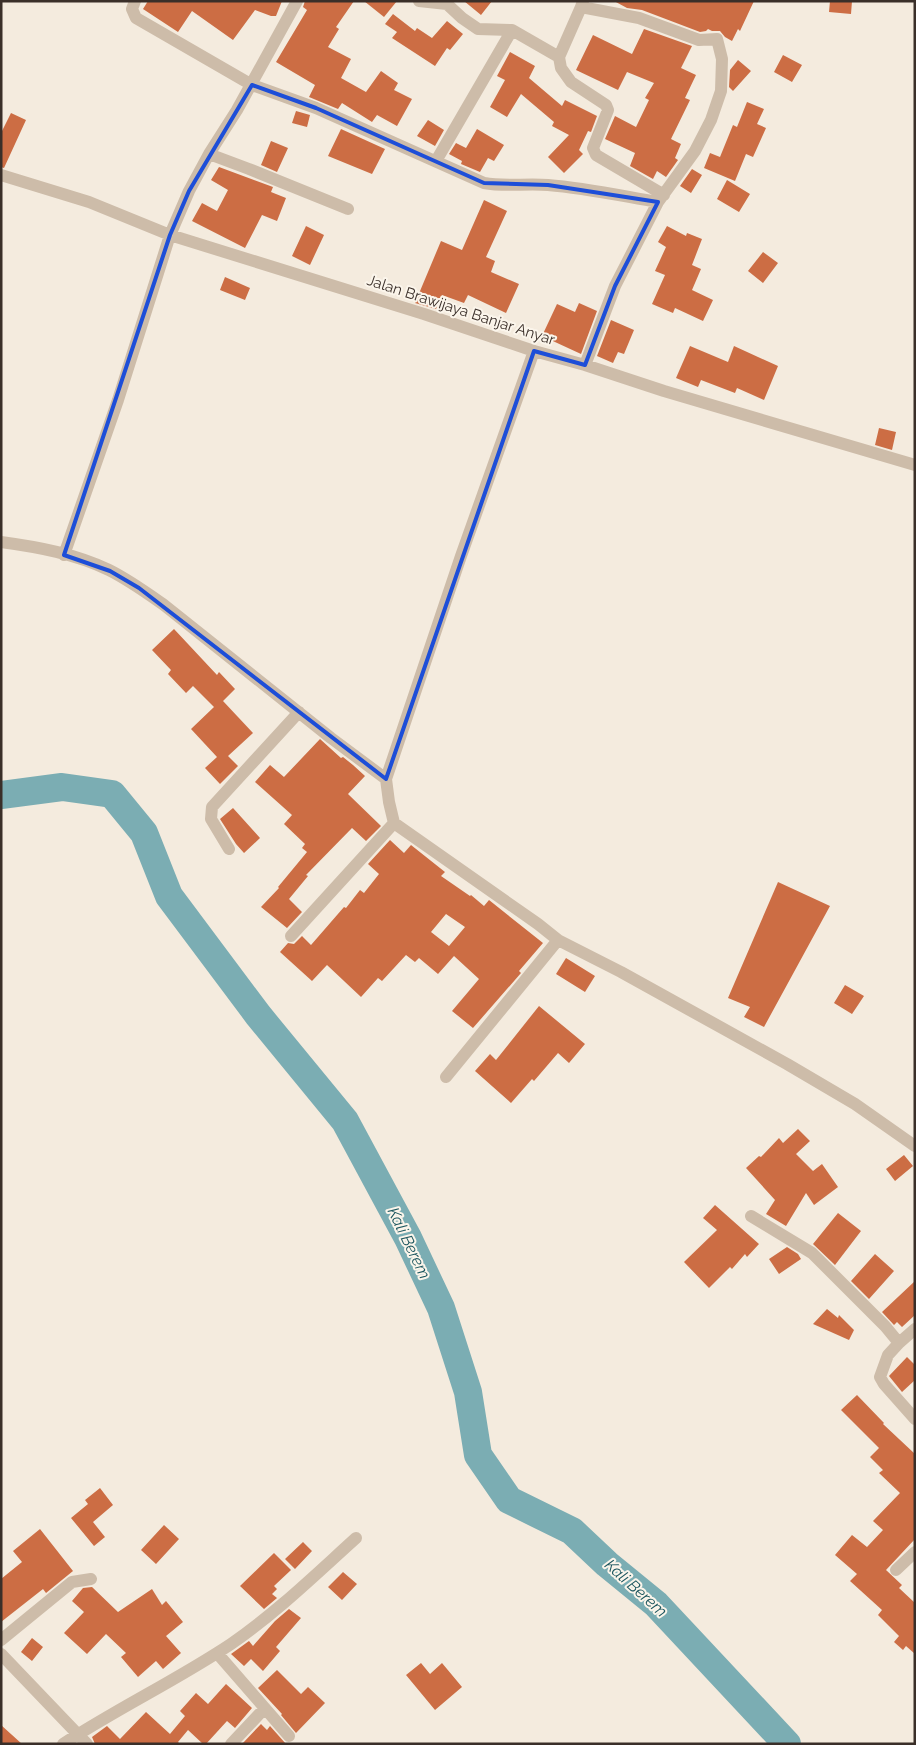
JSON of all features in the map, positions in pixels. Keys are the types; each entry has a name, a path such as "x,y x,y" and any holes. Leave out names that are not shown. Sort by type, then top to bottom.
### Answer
{"street":[{"path":"135,1 132,8 136,18 252,85 316,108 484,183 497,186 509,184 548,185 661,198"},
{"path":"64,554 118,400 170,235 189,191 209,154 252,85 297,1"},
{"path":"419,1 447,4 478,29 512,30 559,57"},
{"path":"585,364 615,286 661,198 695,152 711,120 721,91 722,59 717,40 699,40 639,18 582,4 559,57 561,68 571,82 606,105 608,110 593,148 594,152 661,198"},
{"path":"436,161 512,30"},
{"path":"209,154 348,210"},
{"name":"Jalan Brawijaya Banjar Anyar","path":"1,175 89,202 170,235 434,317 534,351 585,364 664,390 915,465"},
{"path":"534,351 461,556 386,779 394,823 558,940 621,972 787,1064 855,1104 915,1146"},
{"path":"1,542 64,554 110,570 164,605 386,779"},
{"path":"229,850 211,819 212,807 299,712"},
{"path":"291,936 394,823"},
{"path":"446,1077 558,940"},
{"path":"751,1216 812,1253 886,1326 899,1344"},
{"path":"915,1329 888,1355 880,1376 884,1384 915,1419"},
{"path":"63,1744 217,1653 252,1629 290,1598 356,1538"},
{"path":"896,1570 915,1552"},
{"path":"1,1640 72,1582 92,1579"},
{"path":"217,1653 288,1736"},
{"path":"1,1654 87,1744"},
{"path":"231,1744 264,1708"}],"highlighted area":[{"path":"252,85 316,108 484,183 548,185 658,202 615,286 585,365 534,351 386,779 139,588 110,571 64,555 170,235 189,191"}],"building":[{"path":"148,1 282,1 276,16 255,10 233,40 192,11 178,32 143,9"},
{"path":"305,1 354,1 336,27 339,29 328,47 351,59 341,78 366,92 381,71 398,83 394,90 412,99 397,126 377,115 372,122 342,103 338,109 309,97 315,85 276,62 307,10 303,7"},
{"path":"364,1 397,1 384,17"},
{"path":"464,1 492,1 481,15"},
{"path":"614,1 754,1 740,31 738,29 732,41 720,31 708,29 700,32 642,10 627,8"},
{"path":"830,1 852,1 851,14 829,12"},
{"path":"393,14 415,31 417,28 432,38 447,21 463,34 450,50 447,48 435,66 392,38 397,32 385,24"},
{"path":"644,29 692,46 681,68 696,75 685,98 690,100 671,139 681,144 675,158 678,160 666,177 657,171 653,179 630,166 635,153 605,139 615,116 636,127 649,100 645,98 654,83 627,72 618,90 576,70 593,35 632,54"},
{"path":"510,52 535,66 529,78 562,106 565,100 597,116 591,132 588,131 579,150 583,154 564,173 548,157 569,135 552,126 554,122 521,94 507,117 490,107 505,80 497,76"},
{"path":"783,55 802,65 792,82 774,72"},
{"path":"738,60 751,71 733,91 729,87 730,70"},
{"path":"747,102 764,109 757,124 766,128 753,157 746,154 735,181 704,168 710,153 720,157 733,125 737,127"},
{"path":"296,111 310,115 307,127 292,123"},
{"path":"11,113 26,120 4,168 1,167 1,133"},
{"path":"428,120 444,130 435,146 417,136"},
{"path":"341,129 385,149 372,174 328,156"},
{"path":"477,129 504,145 494,161 488,158 480,172 461,164 462,161 449,154 456,143 466,148"},
{"path":"271,141 288,148 277,172 261,165"},
{"path":"219,167 273,187 271,192 286,198 277,221 262,215 245,248 192,221 202,203 217,211 228,190 211,180"},
{"path":"692,169 702,175 691,193 680,186"},
{"path":"727,180 750,194 739,212 717,199"},
{"path":"484,200 507,211 486,257 495,261 491,272 519,284 506,313 468,295 464,303 442,295 436,309 415,303 441,241 462,250"},
{"path":"306,226 324,235 310,265 292,256"},
{"path":"667,226 686,236 687,233 702,239 692,265 701,269 692,290 713,300 703,321 675,308 673,313 652,304 665,275 655,271 666,247 658,242"},
{"path":"763,252 778,263 763,283 748,271"},
{"path":"225,277 250,288 245,300 220,290"},
{"path":"579,303 597,311 581,354 542,336 557,304 575,312"},
{"path":"611,320 634,330 624,354 618,352 613,363 597,356"},
{"path":"690,346 728,362 734,346 778,366 764,400 737,388 735,393 701,380 698,387 676,378"},
{"path":"879,428 896,432 892,450 875,445"},
{"path":"174,629 217,675 219,672 235,689 223,701 253,733 228,756 238,766 220,784 205,768 217,757 191,729 214,707 193,686 186,693 168,674 171,670 152,650"},
{"path":"320,739 365,776 348,794 381,826 366,841 352,828 306,875 308,876 289,899 302,912 287,928 261,907 279,888 307,852 302,848 305,844 284,824 292,815 255,782 270,765 284,777"},
{"path":"233,808 260,838 244,853 220,819"},
{"path":"390,840 404,853 411,845 445,872 441,876 471,895 484,906 489,900 543,943 519,971 521,973 473,1028 452,1011 479,979 454,956 438,974 419,958 415,962 406,955 382,981 378,978 361,997 327,965 312,981 280,952 288,943 294,944 302,936 311,945 344,907 346,908 360,890 364,893 379,874 368,864","holes":["446,914 465,927 449,946 431,932"]},
{"path":"778,882 830,906 764,1027 744,1017 750,1007 728,998"},
{"path":"566,958 595,976 585,992 556,974"},
{"path":"845,985 864,996 852,1014 834,1003"},
{"path":"539,1006 585,1044 569,1063 558,1053 534,1081 532,1079 511,1103 475,1071 490,1054 496,1060"},
{"path":"798,1129 810,1141 796,1154 813,1171 822,1164 838,1187 814,1205 806,1193 786,1226 766,1214 775,1200 746,1168 759,1156 761,1157 779,1138 783,1143"},
{"path":"904,1155 913,1166 895,1181 886,1169"},
{"path":"715,1205 759,1244 747,1257 745,1254 732,1269 730,1267 709,1288 684,1262 717,1230 703,1218"},
{"path":"838,1213 861,1231 835,1265 813,1244"},
{"path":"787,1247 798,1254 801,1259 779,1274 769,1259"},
{"path":"875,1254 894,1271 869,1299 851,1281"},
{"path":"915,1281 915,1315 902,1327 897,1322 894,1325 882,1312"},
{"path":"827,1309 838,1318 839,1315 854,1330 849,1340 813,1324"},
{"path":"907,1357 915,1365 915,1380 902,1392 889,1376"},
{"path":"857,1395 883,1424 915,1454 915,1539 886,1570 902,1585 899,1588 915,1603 915,1654 906,1646 903,1650 894,1642 899,1636 878,1615 882,1610 850,1581 857,1574 835,1555 852,1535 867,1547 883,1530 873,1521 900,1493 879,1473 883,1470 870,1457 879,1448 841,1410"},
{"path":"100,1488 113,1505 93,1522 105,1537 94,1546 71,1518 88,1504 85,1500"},
{"path":"164,1525 179,1539 156,1564 141,1550"},
{"path":"40,1529 73,1571 46,1593 43,1589 1,1622 1,1579 22,1562 13,1551"},
{"path":"303,1542 312,1551 295,1569 285,1559"},
{"path":"274,1553 291,1570 274,1586 277,1589 272,1594 277,1598 264,1609 240,1586"},
{"path":"343,1572 357,1584 342,1600 328,1587"},
{"path":"92,1587 118,1612 152,1589 162,1605 166,1601 183,1622 166,1636 181,1653 163,1669 156,1661 138,1677 121,1657 126,1653 106,1634 87,1654 64,1633 84,1612 72,1601 83,1588"},
{"path":"289,1609 301,1618 276,1647 280,1651 263,1671 251,1659 244,1666 231,1654 249,1641 253,1646 275,1621"},
{"path":"32,1638 43,1647 32,1661 21,1652"},
{"path":"421,1663 430,1674 442,1663 462,1687 435,1710 406,1675"},
{"path":"277,1670 301,1694 308,1687 325,1703 296,1733 282,1714 258,1688"},
{"path":"226,1684 252,1708 235,1728 227,1721 206,1744 203,1744 188,1730 178,1742 180,1744 95,1744 92,1737 107,1726 120,1739 146,1712 170,1734 185,1716 180,1711 196,1693 208,1704"},
{"path":"261,1724 267,1730 270,1726 286,1744 242,1744"},
{"path":"1,1725 22,1744 1,1744"}],"waterway":[{"name":"Kali Berem","path":"1,795 62,787 112,794 144,833 169,896 258,1015 345,1121 408,1238 441,1308 468,1392 478,1455 509,1500 572,1531 607,1564 656,1604 787,1744"}]}
